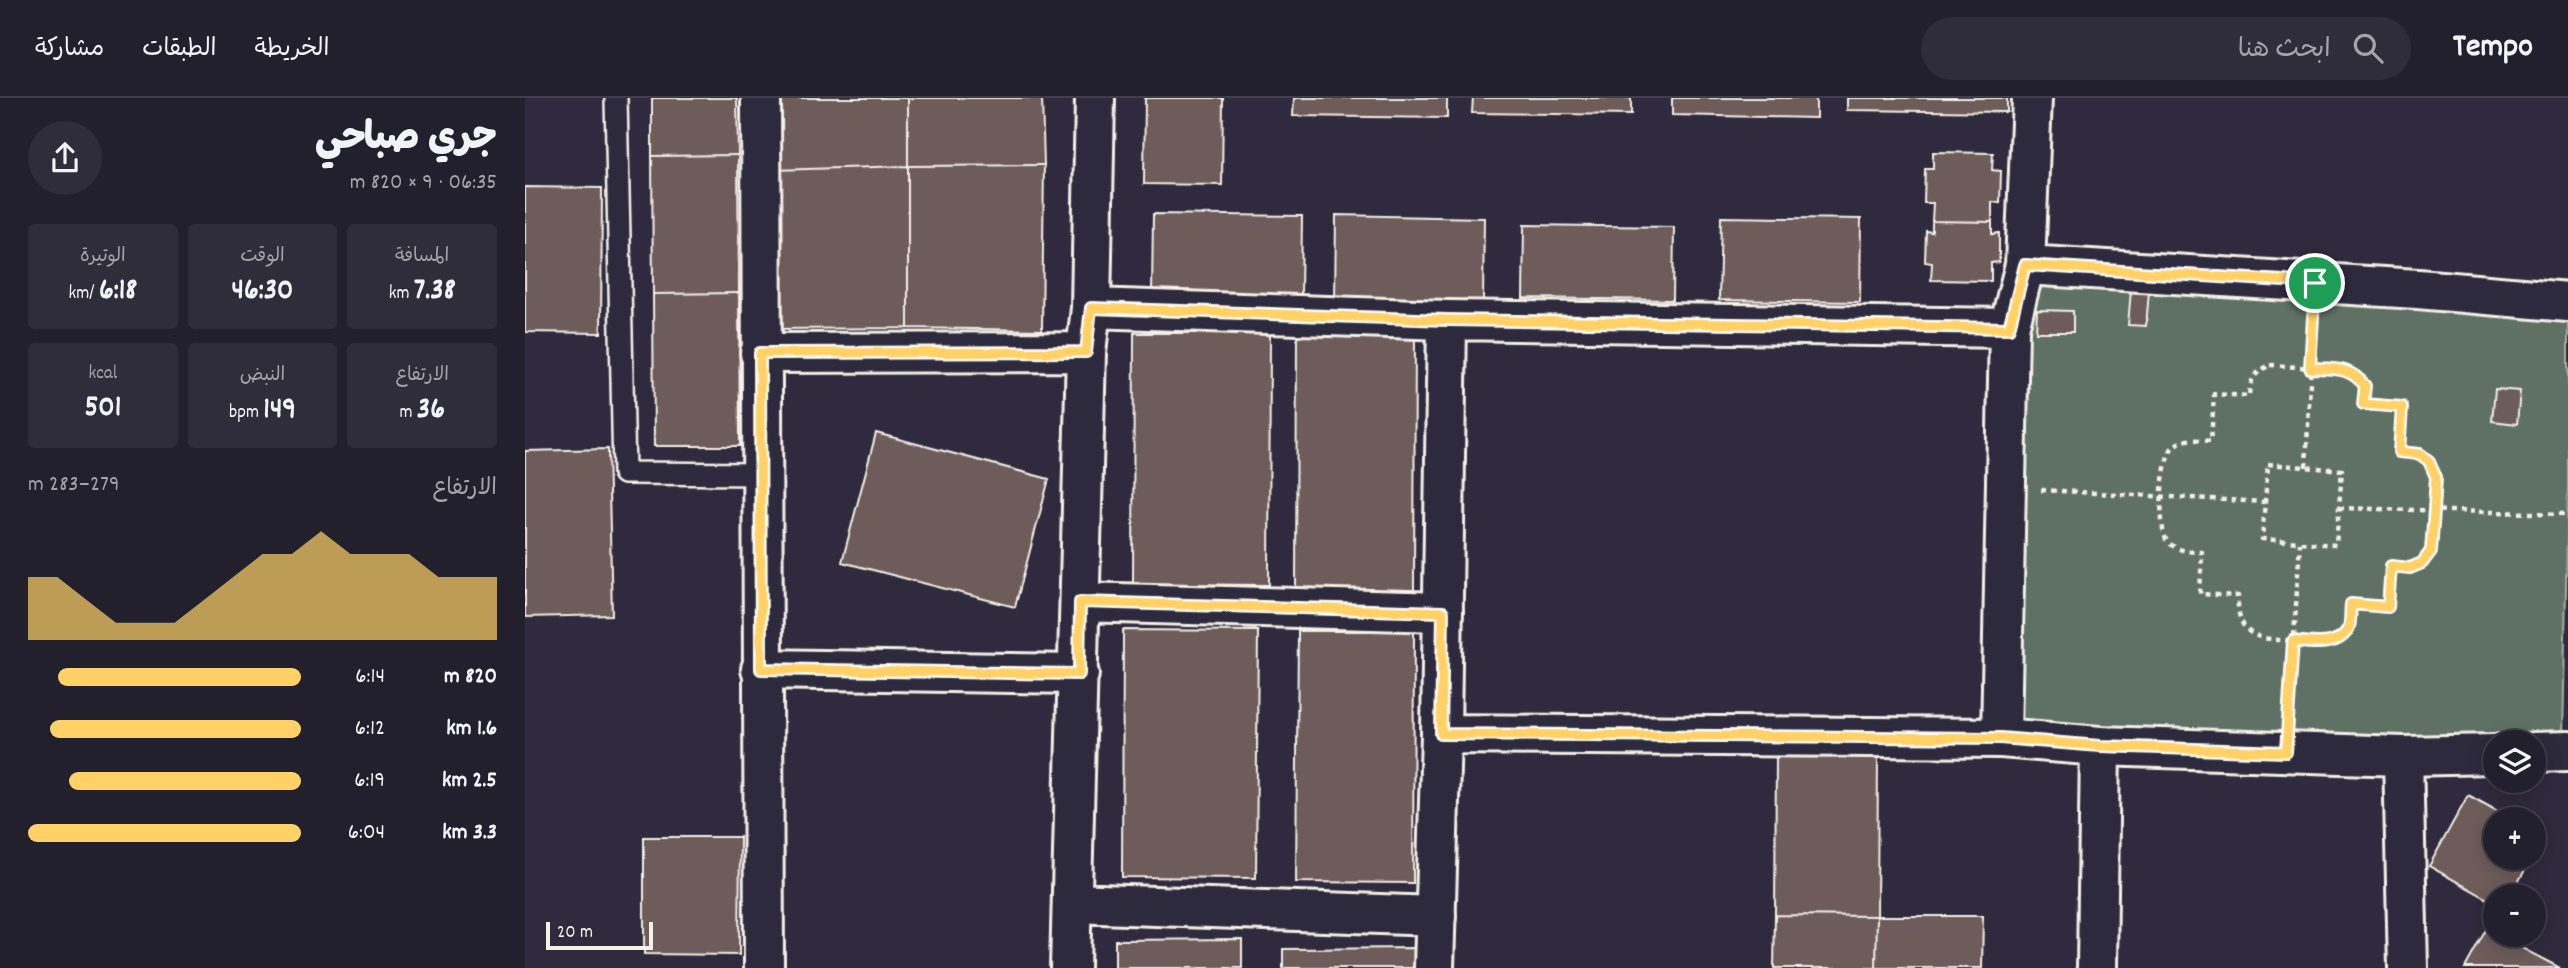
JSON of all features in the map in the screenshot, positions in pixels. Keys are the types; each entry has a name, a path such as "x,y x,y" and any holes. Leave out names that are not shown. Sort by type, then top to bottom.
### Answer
{"street":[{"path":"761,98 764,968"},
{"path":"1070,968 1095,98"},
{"path":"2000,738 2009,328 2025,265 2032,98"},
{"path":"2025,265 2568,302"},
{"path":"1091,308 1447,320 2009,328"},
{"path":"1434,968 1441,734 1447,320"},
{"path":"760,353 1086,352"},
{"path":"1080,602 1443,612"},
{"path":"761,669 1079,674"},
{"path":"1441,734 2000,738 2100,746 2403,756 2483,754"},
{"path":"2097,968 2100,746"},
{"path":"2546,752 2568,751"},
{"path":"2403,756 2409,968"},
{"path":"1072,903 1436,916"}],"lane":[{"path":"616,98 624,473 761,474"}],"path":[{"path":"2306,467 2315,283"},
{"path":"2270,365 2342,370 2356,374 2365,386 2363,404 2402,407 2399,452 2420,454 2429,461 2436,477 2431,551 2422,563 2410,568 2391,566 2388,607 2351,604 2349,626 2339,638 2322,643 2262,639 2245,629 2237,615 2238,596 2200,594 2202,552 2184,551 2168,542 2161,528 2163,497 2165,462 2171,447 2185,439 2211,441 2214,394 2249,396 2250,382 2255,373 2270,365"},
{"path":"2268,464 2342,470 2336,545 2262,539 2265,502 2268,464"},
{"path":"2005,489 2265,502"},
{"path":"2339,508 2568,514"},
{"path":"2286,752 2300,542"}],"green space":[{"path":"2033,278 2568,310 2563,739 2546,740 2546,730 2483,730 2483,742 2408,744 2013,728 2018,328"}],"building":[{"path":"652,98 737,98 738,155 652,156"},
{"path":"774,98 908,98 908,166 773,170"},
{"path":"908,98 1042,98 1044,165 908,166"},
{"path":"1145,98 1223,98 1222,185 1144,184"},
{"path":"1294,98 1447,98 1447,118 1293,116"},
{"path":"1473,98 1631,98 1631,115 1472,113"},
{"path":"1672,98 1816,98 1816,118 1672,115"},
{"path":"1847,98 2007,98 2007,112 1847,110"},
{"path":"1933,152 1993,153 1992,170 2001,171 2000,203 1992,202 1992,222 1932,221 1933,203 1924,203 1925,169 1933,169"},
{"path":"738,155 739,293 653,294 652,156"},
{"path":"1044,165 1042,330 908,328 908,166"},
{"path":"908,166 908,328 772,329 773,170"},
{"path":"525,187 602,188 601,333 525,332"},
{"path":"1153,214 1302,216 1301,297 1152,295"},
{"path":"1336,215 1484,218 1483,303 1335,302"},
{"path":"1721,217 1861,219 1860,302 1719,300"},
{"path":"1932,221 1992,222 1992,234 1999,233 1999,262 1991,263 1991,281 1931,280 1932,263 1925,262 1926,231 1932,232"},
{"path":"1524,225 1674,227 1673,300 1523,298"},
{"path":"2131,290 2149,291 2146,326 2128,325"},
{"path":"739,293 740,446 654,446 653,294"},
{"path":"2037,310 2073,311 2073,332 2036,332"},
{"path":"1297,331 1415,332 1414,590 1296,589"},
{"path":"1134,333 1270,333 1269,585 1133,584"},
{"path":"2495,389 2520,391 2517,424 2492,421"},
{"path":"876,433 1049,479 1015,607 842,562"},
{"path":"608,449 612,615 525,617 525,451"},
{"path":"1123,630 1258,631 1256,878 1122,877"},
{"path":"1298,631 1414,631 1413,883 1296,882"},
{"path":"1776,757 1878,757 1877,916 1775,915"},
{"path":"2468,795 2490,807 2483,807 2483,870 2525,870 2517,884 2483,884 2483,896 2429,866"},
{"path":"644,837 740,837 739,955 644,954"},
{"path":"1775,915 1877,916 1876,968 1774,968"},
{"path":"1877,916 1983,916 1982,968 1876,968"},
{"path":"2483,935 2483,947 2520,947 2560,968 2465,968"},
{"path":"1242,939 1242,968 1115,968 1115,940"},
{"path":"1419,948 1418,968 1283,968 1283,949"}],"route":[{"path":"2025,265 2315,283 2310,368 2342,370 2356,374 2365,386 2363,404 2402,407 2399,452 2420,454 2429,461 2436,477 2431,551 2422,563 2410,568 2391,566 2388,607 2351,604 2349,626 2339,638 2322,643 2293,641 2286,752 2100,746 2000,738 1441,734 1443,612 1080,602 1079,674 761,669 760,353 1086,352 1091,308 1447,320 2009,328 2025,265"}]}
